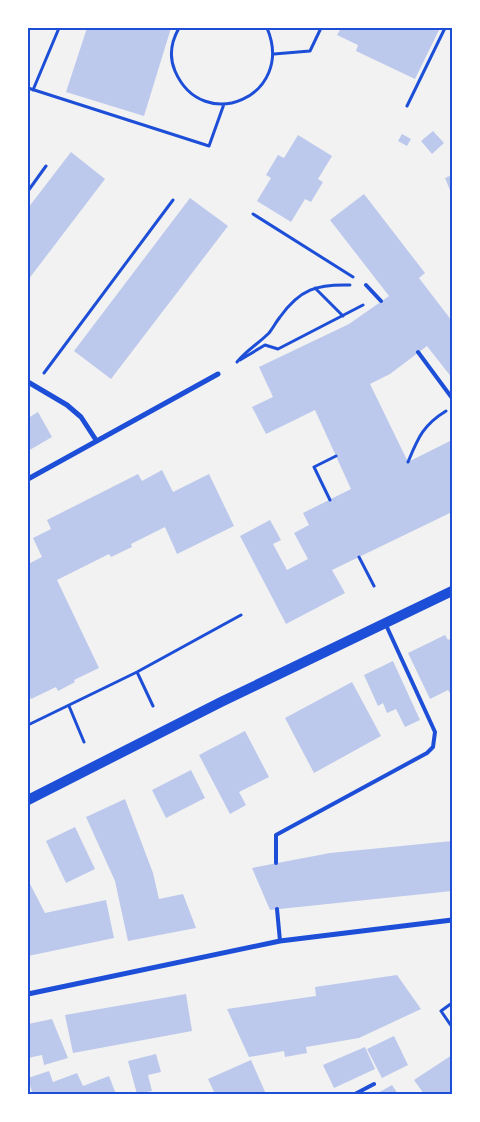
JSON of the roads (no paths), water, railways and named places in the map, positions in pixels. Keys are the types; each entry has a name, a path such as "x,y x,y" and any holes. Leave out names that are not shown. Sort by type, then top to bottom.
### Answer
{"main road":[{"path":"28,800 221,702 452,591"}],"street":[{"path":"28,480 96,440 218,374"},
{"path":"28,382 82,417 96,440"},
{"path":"28,994 280,941 452,920"}],"lane":[{"path":"366,285 380,299"},
{"path":"418,352 452,398"},
{"path":"276,863 276,835 427,753 434,747 435,732 385,623"},
{"path":"277,909 280,941"},
{"path":"355,1094 374,1084"}]}
